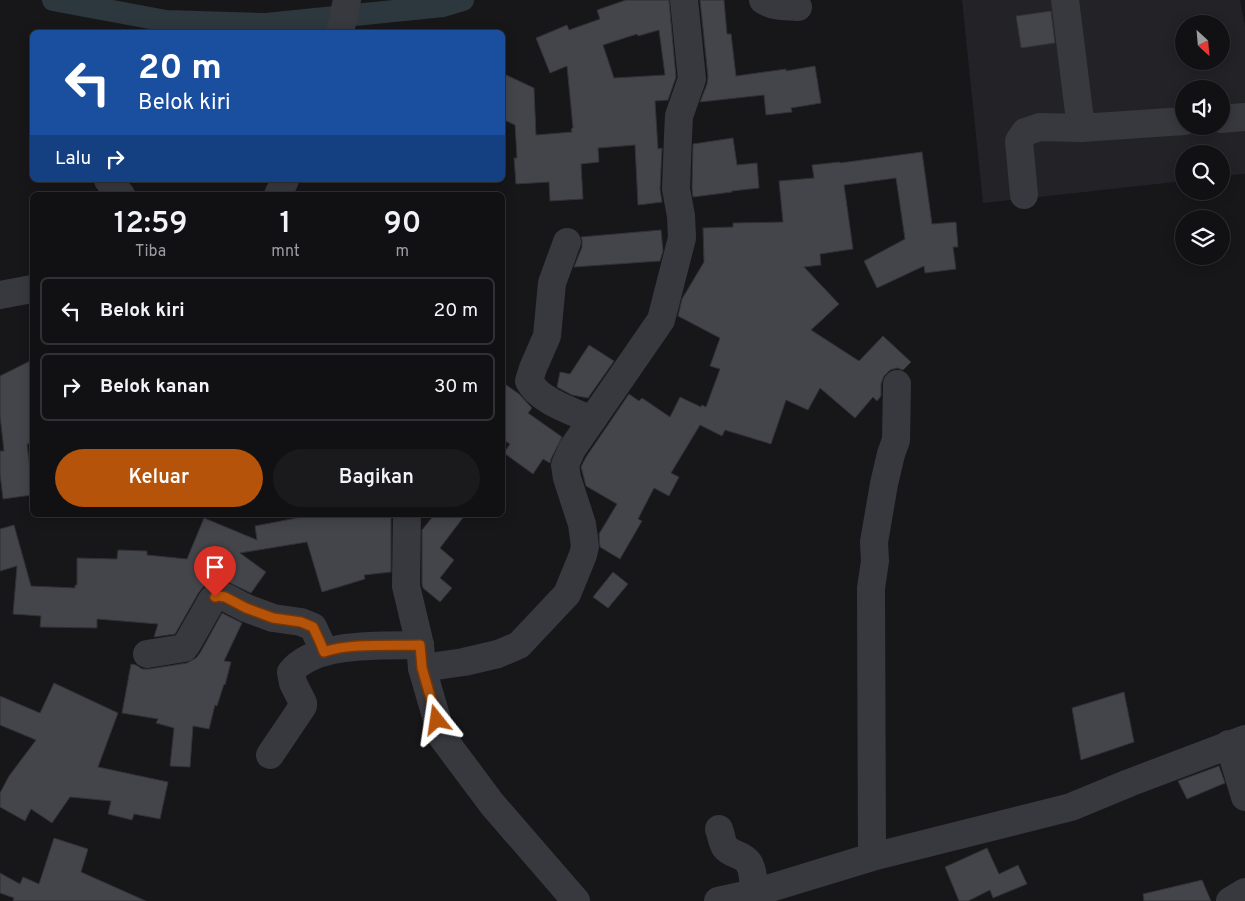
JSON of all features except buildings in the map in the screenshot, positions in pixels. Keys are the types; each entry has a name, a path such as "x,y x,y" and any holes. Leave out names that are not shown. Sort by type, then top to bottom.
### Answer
{"street":[{"path":"270,755 303,706 293,683 291,672 297,664 333,649 368,646 464,662 498,654 519,646 568,594 584,555 585,546 582,524 567,478 565,465 572,449 661,320 682,238 681,216 676,188 679,116 692,79 684,0"},
{"path":"763,0 777,6 798,7"},
{"path":"1065,0 1081,128"},
{"path":"1230,119 1245,118"},
{"path":"1024,195 1019,141 1025,132 1040,128 1081,128 1175,122"},
{"path":"110,182 118,192"},
{"path":"566,242 552,283 547,336 529,380 542,396 592,420"},
{"path":"0,295 30,289"},
{"path":"872,857 871,588 878,513 891,454 896,440 897,384"},
{"path":"407,517 406,586 421,656 442,737 492,804 576,901"},
{"path":"147,654 184,648 212,600 218,596 225,597 246,608 273,618 301,622 313,627 324,652"},
{"path":"718,901 754,893 872,857 1071,807 1237,742 1245,797"},
{"path":"719,828 725,847 744,857 749,863 754,893"},
{"path":"1230,901 1245,892"}],"shaded area":[{"path":"962,0 1240,0 1245,26 1245,174 1230,175 1230,145 1175,145 1175,182 983,203"}],"waterway":[{"path":"53,0 166,21 266,24 443,6 463,0"}],"route":[{"path":"215,597 225,597 246,608 273,618 301,622 313,627 324,652 333,649 368,646 420,645 422,668 437,720"}]}
